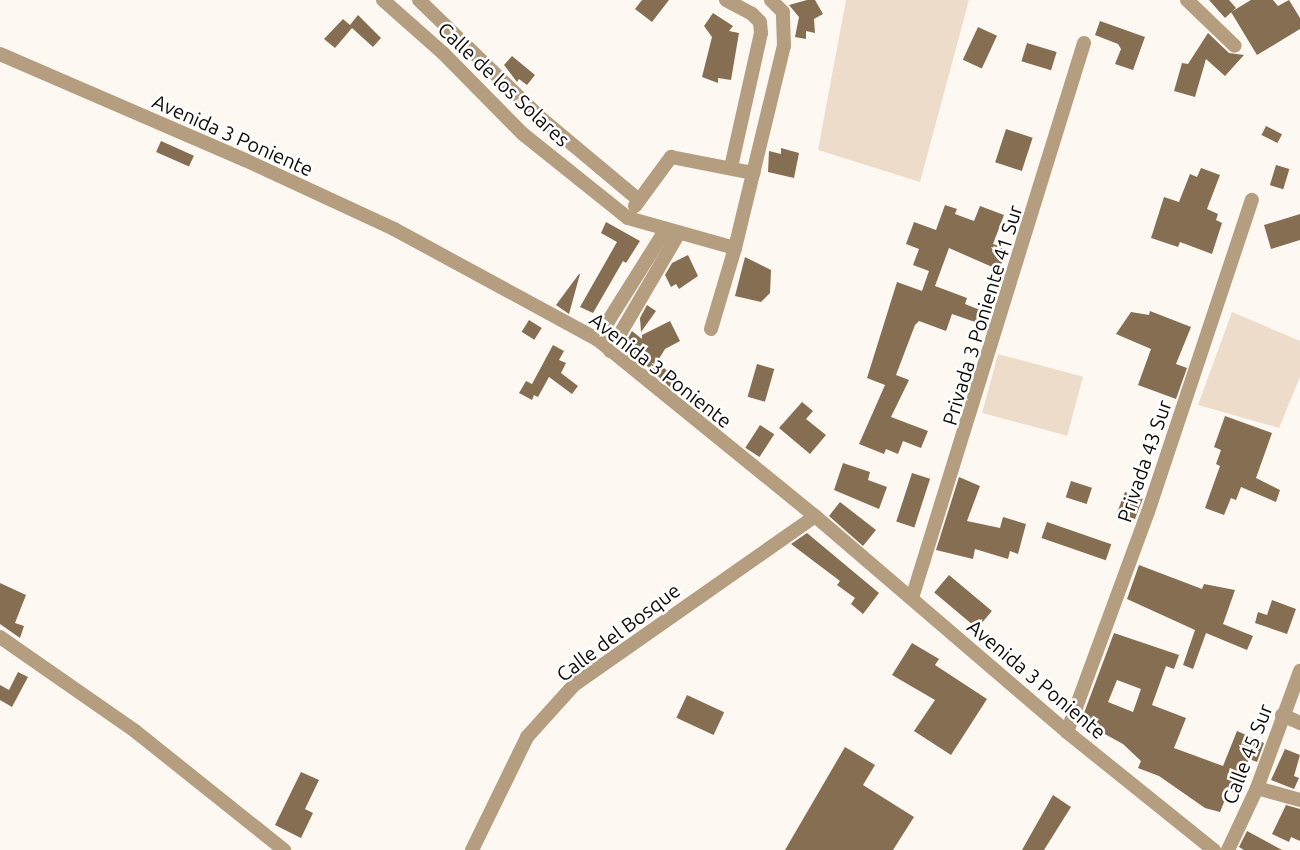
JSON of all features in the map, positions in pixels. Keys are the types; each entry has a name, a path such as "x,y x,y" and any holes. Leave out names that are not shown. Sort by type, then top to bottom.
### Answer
{"street":[{"name":"Calle de los Solares","path":"383,0 443,53 523,134 628,218 735,248"},
{"name":"Calle de los Solares","path":"419,0 458,34 542,119 639,200"},
{"path":"726,0 752,14 760,22 761,33 731,167"},
{"path":"711,329 735,248 784,46 783,12 771,0"},
{"path":"1187,0 1234,46"},
{"path":"443,53 458,34"},
{"name":"Privada 3 Poniente 41 Sur","path":"912,598 1084,43"},
{"name":"Avenida 3 Poniente","path":"0,54 245,160 394,230 597,339 815,516 1067,732 1214,850"},
{"path":"628,218 671,157 753,173"},
{"name":"Privada 43 Sur","path":"1067,732 1148,512 1252,200"},
{"path":"597,339 673,231"},
{"path":"610,351 673,231"},
{"name":"Calle del Bosque","path":"472,850 527,737 574,685 815,516"},
{"path":"0,637 135,731 284,850"},
{"name":"Calle 45 Sur","path":"1228,850 1257,788 1300,671"},
{"path":"1282,715 1300,723"},
{"path":"1257,788 1300,800"}],"shaded area":[{"path":"846,0 969,0 920,182 818,150"},
{"path":"1232,312 1300,341 1300,377 1279,428 1198,405"},
{"path":"998,354 1083,377 1067,436 982,413"}],"building":[{"path":"642,0 669,0 652,22 635,9"},
{"path":"815,0 823,14 814,19 815,33 806,31 806,39 795,37 799,17 789,5"},
{"path":"1209,0 1229,0 1236,8 1225,18"},
{"path":"1251,0 1273,0 1278,6 1289,0 1300,18 1300,29 1257,55 1231,12"},
{"path":"713,13 733,26 729,31 739,33 731,80 718,78 718,83 702,77 712,37 704,26"},
{"path":"358,15 381,38 373,47 352,28 335,48 324,39 343,19 350,25"},
{"path":"1100,21 1145,37 1133,70 1115,64 1121,49 1118,44 1095,35"},
{"path":"978,27 997,36 982,69 963,60"},
{"path":"1208,33 1229,53 1244,55 1225,76 1206,59 1195,97 1174,91 1182,63 1188,64"},
{"path":"1027,43 1057,52 1051,70 1021,61"},
{"path":"512,56 535,75 527,85 519,79 517,82 504,65"},
{"path":"1266,126 1282,134 1277,143 1261,135"},
{"path":"1006,129 1033,138 1022,171 995,162"},
{"path":"161,141 194,156 189,167 156,152"},
{"path":"781,148 799,153 794,178 768,172 769,151 781,154"},
{"path":"1276,165 1289,169 1283,189 1270,185"},
{"path":"1201,168 1220,175 1207,209 1218,214 1216,220 1222,223 1212,254 1180,242 1178,247 1151,238 1164,197 1179,202 1190,174 1197,177"},
{"path":"945,205 957,209 955,214 974,221 980,206 1004,215 993,244 1007,249 999,270 949,248 935,286 967,298 965,304 985,312 981,324 952,314 946,331 919,321 915,325 896,375 909,380 891,417 928,431 921,448 903,441 898,454 886,449 884,454 859,444 885,385 867,378 897,282 922,291 929,271 913,265 919,249 906,244 914,222 936,230"},
{"path":"1300,214 1300,240 1271,249 1264,225"},
{"path":"606,222 640,241 626,263 623,261 593,313 580,307 617,242 601,233"},
{"path":"688,255 698,276 679,289 676,284 671,287 665,275 672,263"},
{"path":"745,257 771,270 770,293 761,302 735,296"},
{"path":"580,274 569,314 556,305"},
{"path":"647,305 656,311 641,332 640,318"},
{"path":"1150,311 1191,327 1176,364 1187,368 1176,399 1138,385 1151,349 1116,334 1131,312 1149,315"},
{"path":"529,320 542,328 534,340 522,332"},
{"path":"670,321 680,341 665,349 657,362 678,380 671,388 624,345 632,331 642,339 642,335"},
{"path":"553,345 564,351 559,360 566,363 561,373 578,386 572,394 549,377 538,397 534,395 532,400 519,393 526,381 532,384"},
{"path":"757,364 774,369 765,402 748,397"},
{"path":"802,402 813,411 806,419 826,435 810,454 779,428"},
{"path":"1225,416 1272,433 1256,478 1280,490 1276,502 1241,487 1236,500 1231,498 1224,515 1205,508 1220,466 1216,464 1221,450 1214,447"},
{"path":"760,425 774,434 760,457 745,448"},
{"path":"843,463 870,472 868,480 887,487 879,509 834,490"},
{"path":"912,473 930,479 914,527 896,522"},
{"path":"959,477 980,486 967,521 1000,528 1003,517 1026,524 1018,554 1010,551 1008,559 975,549 973,559 936,550"},
{"path":"1071,481 1092,488 1087,504 1066,497"},
{"path":"1125,492 1143,499 1135,519 1117,513"},
{"path":"840,502 876,530 863,546 829,516"},
{"path":"1047,522 1111,544 1106,560 1041,538"},
{"path":"807,533 879,593 863,614 851,604 855,598 837,585 840,581 791,544"},
{"path":"1139,565 1202,589 1204,584 1235,590 1223,624 1253,636 1247,650 1206,633 1193,669 1183,665 1195,630 1127,599"},
{"path":"949,575 992,611 977,629 934,593"},
{"path":"0,583 26,595 15,623 24,626 20,638 0,624"},
{"path":"1272,600 1296,609 1287,634 1255,623 1258,612 1267,615"},
{"path":"1114,633 1179,655 1174,669 1166,666 1152,705 1186,718 1174,748 1223,766 1237,731 1264,743 1257,762 1249,759 1235,793 1229,790 1220,812 1205,808 1159,776 1138,768 1141,761 1123,744 1081,721","holes":["1117,680 1141,689 1133,712 1108,702"]},
{"path":"912,643 939,659 935,665 987,699 951,755 914,731 935,700 892,675"},
{"path":"18,672 28,677 12,707 0,700 0,685 9,690"},
{"path":"687,695 724,712 714,735 676,718"},
{"path":"845,747 875,765 863,785 914,817 893,850 785,850"},
{"path":"1285,749 1300,755 1294,776 1299,778 1294,789 1271,780"},
{"path":"301,772 319,780 305,809 313,813 301,838 275,825"},
{"path":"1053,795 1071,807 1044,850 1022,850"},
{"path":"1286,805 1300,809 1300,841 1291,837 1289,842 1272,834"},
{"path":"1247,831 1282,850 1244,850 1239,847"}]}
